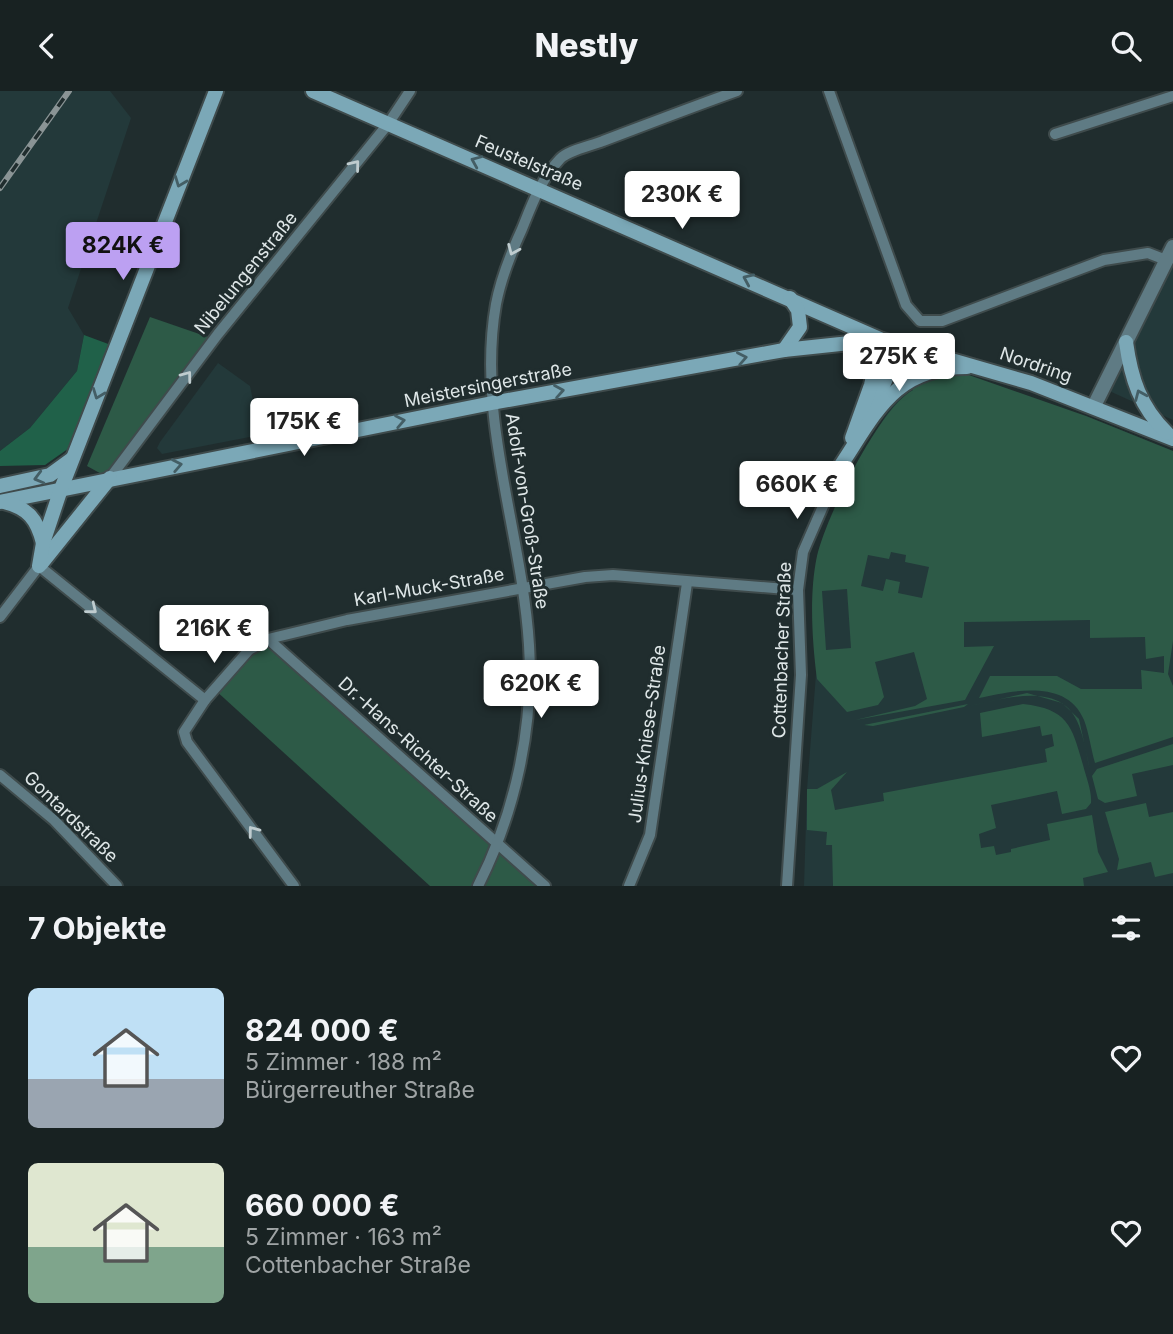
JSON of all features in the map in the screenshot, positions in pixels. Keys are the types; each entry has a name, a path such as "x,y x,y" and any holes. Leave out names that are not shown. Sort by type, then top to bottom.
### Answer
{"main road":[{"path":"39,566 43,543 61,489 216,91"},
{"name":"Feustelstraße","path":"313,91 539,187 883,340"},
{"path":"784,350 800,327 799,310 790,298"},
{"path":"841,465 865,405 883,340"},
{"name":"Meistersingerstraße","path":"1,501 492,403 784,350 883,340"},
{"name":"Nordring","path":"883,340 985,367 1094,406 1173,439"},
{"path":"1126,342 1139,396 1155,422 1173,439"},
{"path":"865,429 900,344"},
{"path":"841,465 886,399 910,379 949,367 985,367"},
{"path":"0,486 50,475 73,458"},
{"path":"39,566 110,478"},
{"path":"1,501 28,512 35,519 43,543"},
{"path":"53,512 56,522 69,530"}],"street":[{"name":"Nibelungenstraße","path":"110,478 218,334 388,124 410,91"},
{"name":"Adolf-von-Groß-Straße","path":"478,886 499,845 514,795 528,701 529,648 524,588 492,403 492,339 496,303 508,261 539,187 561,157 737,91"},
{"path":"829,91 906,305 920,320 942,321 1104,260 1148,253 1166,260"},
{"path":"1055,134 1173,96"},
{"path":"1094,406 1173,247"},
{"name":"Cottenbacher Straße","path":"787,886 801,675 798,590 803,552 841,465"},
{"path":"0,617 39,566 205,699"},
{"name":"Karl-Muck-Straße","path":"294,886 187,742 184,732 205,699 249,650 268,639 347,620 613,575 798,590"},
{"name":"Julius-Kniese-Straße","path":"629,886 650,835 687,583"},
{"name":"Dr.-Hans-Richter-Straße","path":"268,639 545,886"},
{"name":"Gontardstraße","path":"0,775 54,820 117,886"}],"shaded area":[{"path":"0,91 110,91 131,118 68,308 84,335 77,371 30,428 0,451"},
{"path":"1173,249 1173,420 1105,389"},
{"path":"218,363 250,386 260,435 162,454 157,448 160,442"},
{"path":"913,383 1086,416 1173,451 1173,886 804,886 807,789 816,674 814,590 817,556 854,470 886,415 901,396 913,390"}],"green space":[{"path":"150,317 208,337 107,477 87,466"},
{"path":"84,335 111,345 72,446 45,465 0,466 0,451 30,428 77,371"},
{"path":"963,373 1086,416 1173,451 1173,641 1168,674 1173,686 1173,737 1095,763 1084,720 1076,707 1065,698 1052,693 1022,691 979,698 990,676 1057,676 1081,689 1142,689 1141,670 1164,673 1164,656 1146,659 1145,637 1090,638 1090,620 964,622 964,647 994,646 965,700 855,720 915,706 927,699 914,652 875,662 884,697 878,705 847,712 817,679 812,601 814,570 822,538 842,491 870,440 899,401 913,390 913,383 925,377","holes":["891,552 906,555 905,562 929,567 922,598 898,593 900,582 886,579 883,591 861,586 868,555 889,559","847,589 851,648 826,650 822,591"]},
{"path":"268,640 545,886 430,886 214,689"},
{"path":"1027,693 1039,697 1013,697 987,702"},
{"path":"968,704 873,726 864,725"},
{"path":"1023,704 1050,710 1066,722 1079,751 1090,789 1091,803 1086,809 1062,814 1057,791 991,805 996,828 979,834 981,848 994,846 996,855 1011,852 1011,849 1050,840 1047,824 1092,815 1098,852 1108,872 1083,878 1084,886 833,886 832,845 826,845 827,832 807,830 807,789 817,789 847,772 831,790 835,810 884,801 883,793 1047,762 1045,749 1054,746 1052,734 1042,736 1040,726 982,737 980,713"},
{"path":"1070,710 1079,719 1090,770 1077,721"},
{"path":"1173,744 1173,765 1132,774 1137,796 1105,803 1098,799 1092,776 1097,769"},
{"path":"1146,803 1149,817 1173,812 1173,873 1155,877 1151,862 1117,870 1119,859 1105,812"}],"railway":[{"path":"0,188 69,91"}]}
